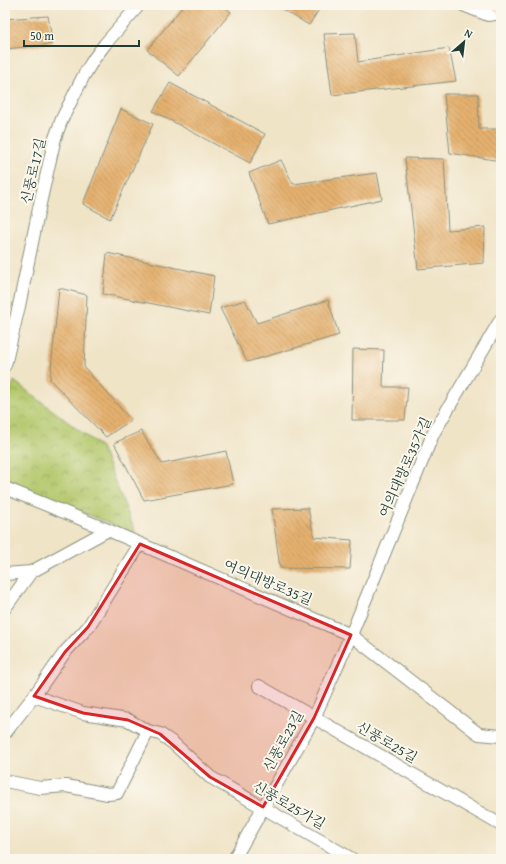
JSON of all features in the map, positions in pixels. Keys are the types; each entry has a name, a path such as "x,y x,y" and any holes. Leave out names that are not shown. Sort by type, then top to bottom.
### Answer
{"street":[{"name":"신풍로17길","path":"5,365 55,138 62,119 93,60 139,5"},
{"path":"463,5 488,15 501,14"},
{"name":"여의대방로35가길","path":"351,635 433,434 501,319"},
{"name":"여의대방로35길","path":"5,488 108,530 351,635 479,734 501,736"},
{"path":"5,574 31,572 108,530"},
{"path":"5,733 34,696 65,652 88,627 140,544"},
{"path":"5,608 31,572"},
{"name":"신풍로23길","path":"234,859 314,718 351,635"},
{"name":"신풍로25길","path":"259,686 501,825"},
{"name":"신풍로25가길","path":"34,696 83,713 128,720 148,731 160,734 169,740 210,777 352,859"},
{"path":"5,781 40,788 66,786 108,794 117,793 148,731"}],"highlighted area":[{"path":"140,544 351,635 314,718 263,807 210,777 160,734 128,720 83,713 34,696 65,652 88,627"}],"green space":[{"path":"14,381 101,447 136,534 5,481 5,405"}],"building":[{"path":"184,5 223,5 231,12 179,76 147,50"},
{"path":"275,5 322,5 309,25"},
{"path":"48,16 53,44 5,49 5,19"},
{"path":"355,33 358,62 449,48 456,81 332,95 324,34"},
{"path":"170,83 265,134 250,163 153,111"},
{"path":"444,94 478,94 479,129 501,129 501,161 450,153"},
{"path":"121,109 153,124 110,219 83,204"},
{"path":"5,139 10,165 5,166"},
{"path":"405,158 444,159 448,230 485,227 484,263 418,269"},
{"path":"281,160 293,184 377,173 382,199 268,224 249,173"},
{"path":"107,253 214,276 209,315 103,294"},
{"path":"59,288 87,295 84,367 131,420 106,437 50,380"},
{"path":"245,300 257,323 328,300 339,335 247,362 220,308"},
{"path":"353,349 384,350 383,387 408,387 405,420 352,420"},
{"path":"141,431 162,464 226,451 233,484 144,500 114,443"},
{"path":"308,508 314,537 352,540 350,569 280,568 272,509"}]}
